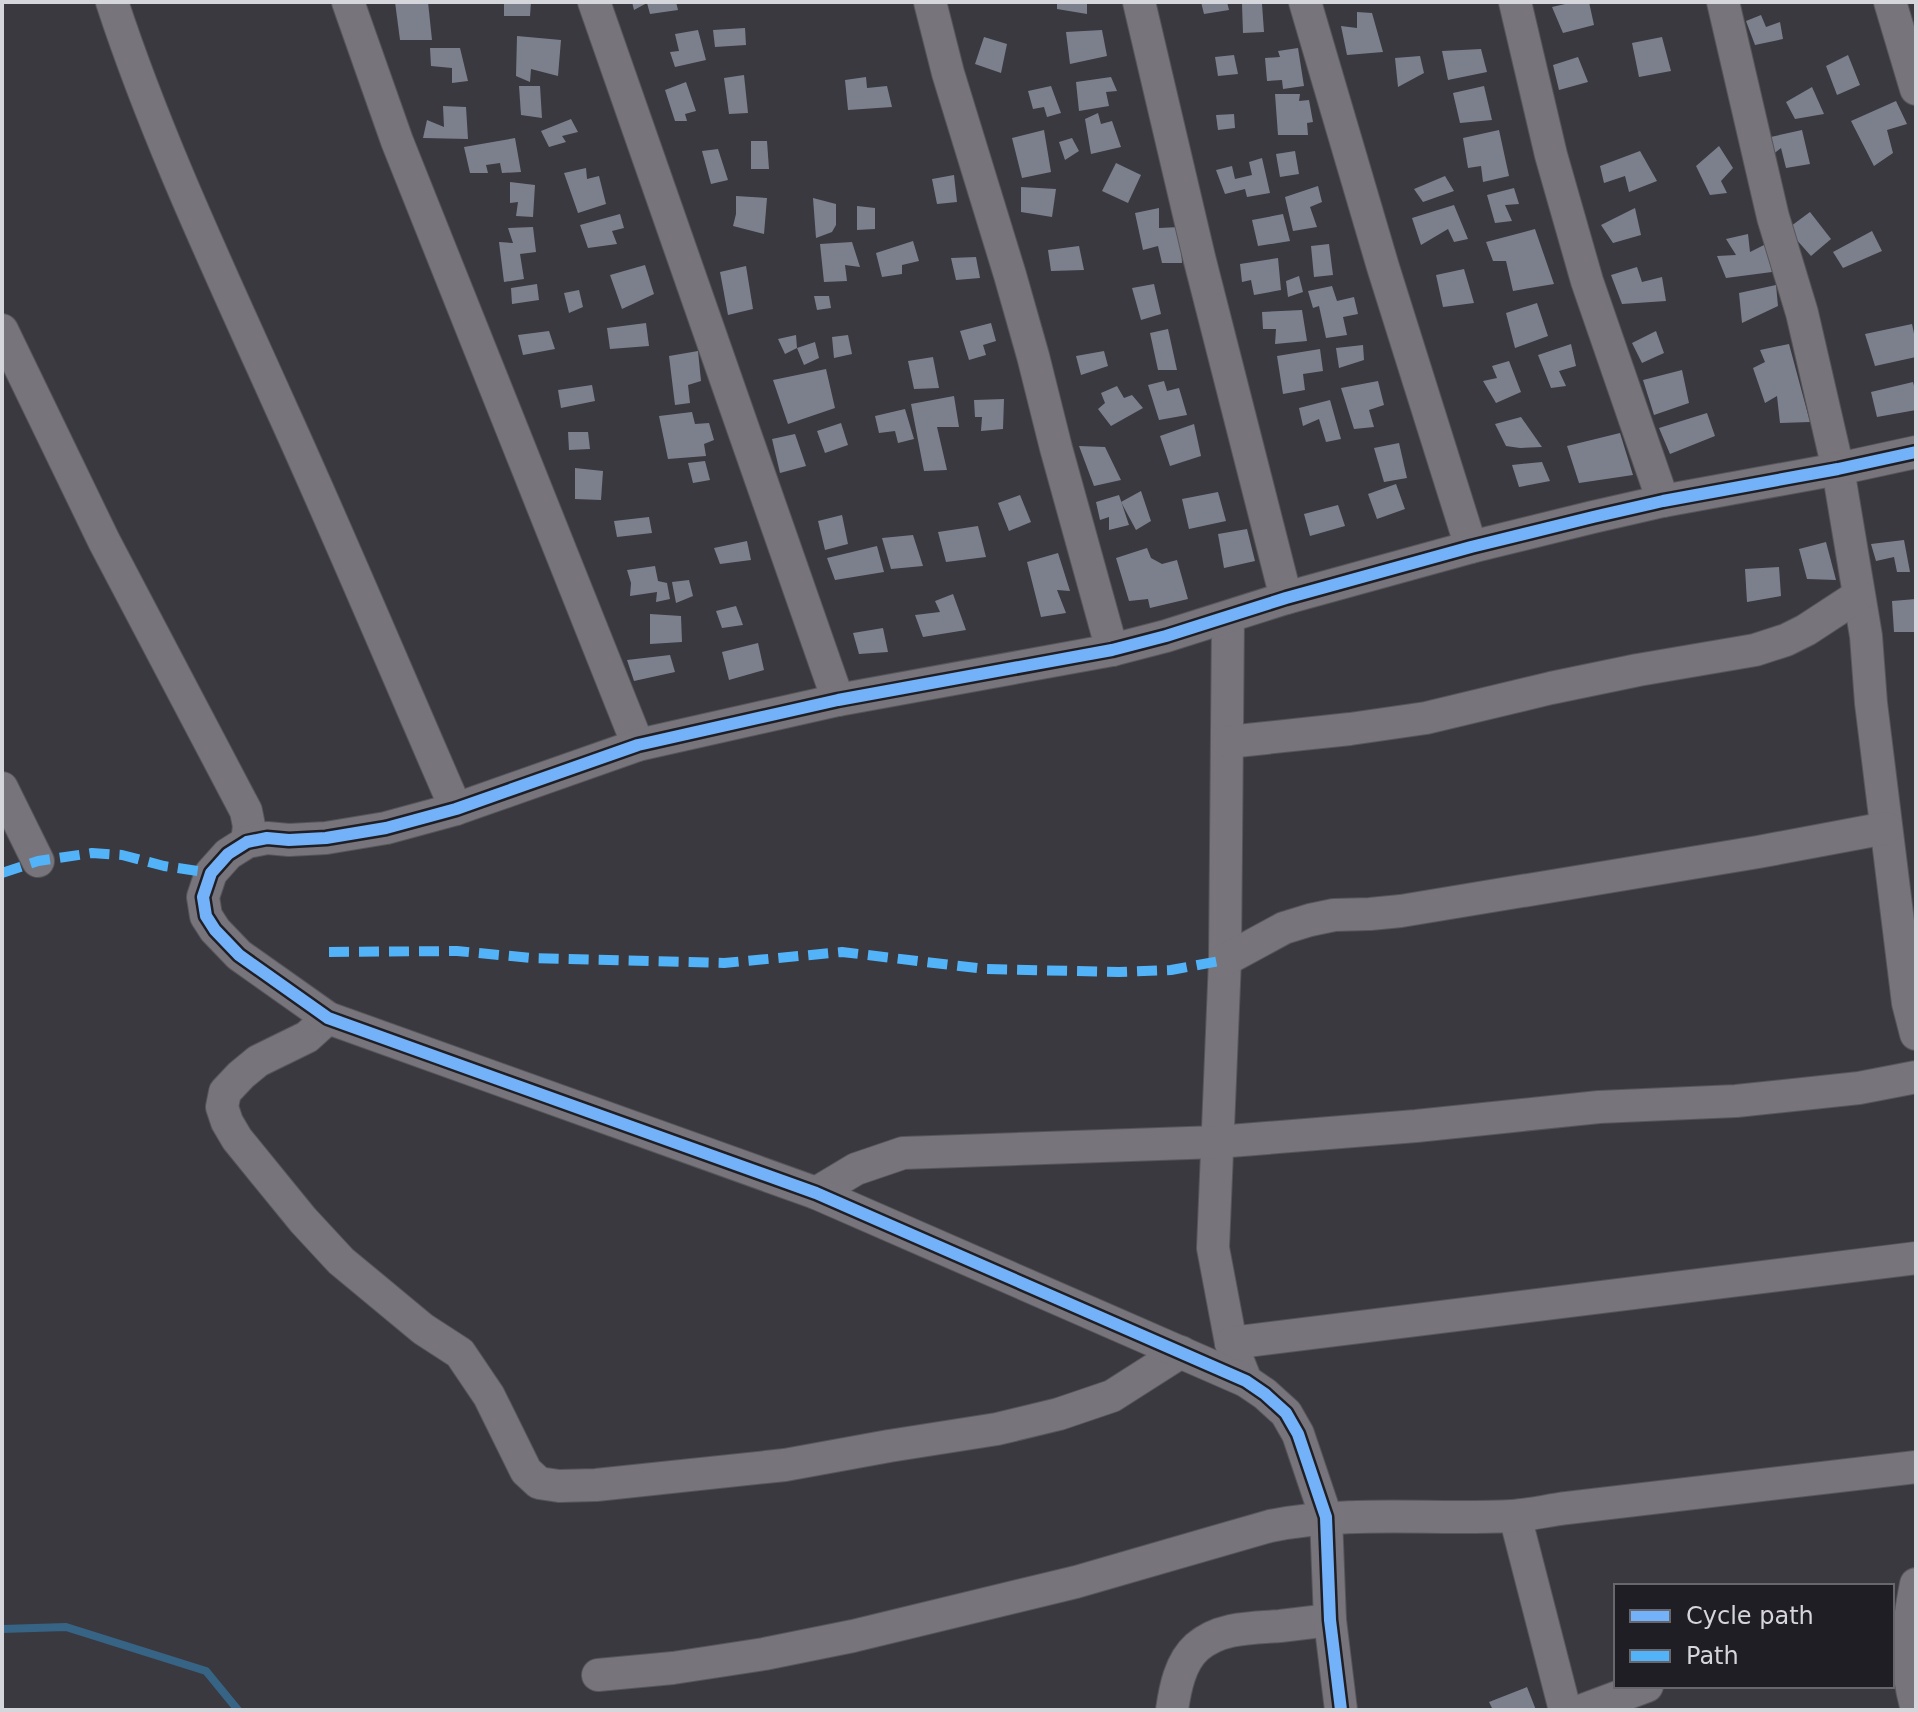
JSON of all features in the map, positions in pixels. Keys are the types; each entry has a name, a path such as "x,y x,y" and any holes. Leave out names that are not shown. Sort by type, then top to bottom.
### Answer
{"street":[{"path":"112,2 151,109 197,220 456,809"},
{"path":"348,2 397,141 638,745"},
{"path":"594,2 838,700"},
{"path":"930,2 948,73 1029,342 1112,650"},
{"path":"1139,2 1199,257 1286,598"},
{"path":"1305,2 1383,267 1471,547"},
{"path":"1515,2 1551,155 1587,281 1663,501"},
{"path":"1723,2 1770,203 1802,313 1838,469 1866,636 1886,828 1908,1003 1916,1034"},
{"path":"1890,2 1916,89"},
{"path":"2,330 104,541 246,811 249,826 247,842"},
{"path":"1341,1710 1330,1620 1326,1517 1298,1434 1286,1413 1265,1394 1246,1381 816,1193 328,1018 239,955 215,930 206,916 203,897 211,873 228,854 247,842 267,838 326,838 386,828 456,809 638,745 838,700 1112,650 1471,547 1663,501 1916,452"},
{"path":"1228,742 1386,725 1638,670 1755,650 1806,630 1858,596"},
{"path":"1228,618 1225,960 1213,1248 1231,1343 1246,1381"},
{"path":"2,788 38,861"},
{"path":"1225,960 1284,928 1334,915 1401,911 1886,828"},
{"path":"328,1018 307,1037 258,1061 241,1075 225,1092 222,1107 227,1122 237,1139 303,1220 341,1261 423,1329 460,1353 489,1396 526,1471 539,1483 596,1485 785,1465 997,1429 1059,1414 1112,1396 1181,1352"},
{"path":"816,1193 856,1169 903,1153 1217,1142 1599,1107 1736,1101 1859,1088 1916,1077"},
{"path":"1231,1343 1916,1258"},
{"path":"598,1675 673,1668 853,1636 1076,1582 1270,1526 1326,1517 1515,1516 1916,1467"},
{"path":"1515,1516 1565,1710"},
{"path":"1916,1584 1901,1616 1908,1648 1909,1680 1916,1706"},
{"path":"1172,1710 1179,1677 1188,1659 1196,1648 1216,1635 1238,1629 1330,1620"},
{"path":"1583,1710 1642,1688"}],"building":[{"path":"395,2 428,2 432,40 400,40"},
{"path":"504,2 531,2 530,16 504,16"},
{"path":"632,2 676,2 678,10 650,14 647,3 634,10"},
{"path":"1057,2 1087,2 1087,14 1057,9"},
{"path":"1201,2 1227,2 1229,10 1204,14"},
{"path":"1589,2 1594,25 1563,33 1552,7"},
{"path":"1242,4 1262,4 1264,32 1243,33"},
{"path":"1357,12 1372,13 1383,52 1347,55 1341,26 1357,28"},
{"path":"1761,15 1766,27 1780,22 1783,39 1755,45 1746,21"},
{"path":"745,28 746,45 715,47 713,30"},
{"path":"698,30 706,60 675,67 670,52 679,51 675,34"},
{"path":"1102,30 1107,56 1070,64 1066,32"},
{"path":"517,36 561,40 558,76 531,69 530,82 516,76"},
{"path":"984,37 1007,44 1001,73 975,64"},
{"path":"1662,37 1671,71 1639,77 1632,43"},
{"path":"430,48 460,48 468,81 452,83 452,68 431,66"},
{"path":"1298,48 1304,86 1283,89 1282,80 1267,81 1265,58 1280,57 1278,51"},
{"path":"1481,49 1487,72 1448,80 1442,51"},
{"path":"1234,55 1238,74 1218,76 1215,57"},
{"path":"1848,55 1860,85 1837,95 1826,66"},
{"path":"1420,56 1424,73 1398,87 1395,58"},
{"path":"1578,57 1588,82 1559,90 1553,65"},
{"path":"744,75 748,113 729,114 724,78"},
{"path":"866,77 867,88 887,86 892,107 848,110 845,80"},
{"path":"1111,77 1117,91 1106,92 1109,106 1079,111 1076,82"},
{"path":"686,82 696,111 685,114 687,121 675,121 665,90"},
{"path":"519,86 540,86 542,118 521,115"},
{"path":"1051,86 1061,113 1047,117 1044,107 1033,109 1028,91"},
{"path":"1484,86 1492,120 1460,123 1453,93"},
{"path":"1812,87 1824,114 1795,119 1786,102"},
{"path":"1275,94 1300,94 1299,101 1309,100 1313,122 1307,123 1308,135 1278,135"},
{"path":"1896,101 1907,124 1887,130 1893,153 1874,166 1851,121"},
{"path":"443,106 466,107 468,139 423,138 427,120 444,127"},
{"path":"1098,113 1101,124 1112,121 1121,147 1091,154 1085,119"},
{"path":"1234,114 1235,128 1218,130 1216,115"},
{"path":"571,119 578,132 562,136 566,142 549,147 541,131"},
{"path":"1044,130 1051,172 1022,178 1012,138"},
{"path":"1499,130 1509,176 1483,182 1481,166 1468,168 1463,138"},
{"path":"1802,130 1810,164 1786,168 1781,148 1771,156 1766,138"},
{"path":"515,138 521,172 502,173 500,163 486,165 488,173 470,173 464,147"},
{"path":"1072,138 1079,151 1065,160 1059,142"},
{"path":"751,141 767,141 769,169 751,169"},
{"path":"1719,146 1733,168 1721,181 1727,193 1710,195 1696,166"},
{"path":"718,149 728,180 711,184 702,151"},
{"path":"1295,151 1299,174 1280,177 1276,154"},
{"path":"1640,151 1657,181 1629,192 1625,176 1604,183 1600,166"},
{"path":"1262,158 1270,193 1247,197 1245,189 1225,194 1216,170 1232,166 1235,179 1252,175 1249,162"},
{"path":"1116,163 1141,175 1128,203 1102,191"},
{"path":"586,168 587,179 599,176 606,204 578,213 564,173"},
{"path":"954,175 957,202 937,204 932,179"},
{"path":"1445,176 1454,191 1423,202 1414,189"},
{"path":"510,182 535,185 533,217 516,216 518,202 510,203"},
{"path":"1318,186 1322,202 1310,207 1317,227 1293,231 1285,197"},
{"path":"1021,187 1056,189 1052,217 1021,212"},
{"path":"1514,188 1519,204 1505,205 1512,221 1495,223 1487,195"},
{"path":"736,196 767,198 764,234 733,226"},
{"path":"813,198 836,204 836,225 832,232 816,238"},
{"path":"1454,205 1468,239 1454,242 1448,229 1421,245 1412,218"},
{"path":"857,206 875,208 875,229 857,230"},
{"path":"1159,208 1159,228 1180,227 1182,263 1162,263 1158,246 1143,250 1135,213"},
{"path":"1635,208 1641,235 1613,243 1601,225"},
{"path":"1810,212 1831,239 1811,256 1787,229"},
{"path":"620,214 624,228 612,231 617,244 588,248 580,225"},
{"path":"1283,214 1290,241 1258,246 1252,220"},
{"path":"533,227 536,252 520,254 524,279 504,282 499,242 513,243 508,228"},
{"path":"1535,229 1554,284 1513,291 1506,261 1493,261 1486,242"},
{"path":"1872,231 1882,251 1843,268 1833,252"},
{"path":"1748,234 1750,252 1766,244 1772,272 1726,278 1717,256 1736,255 1726,239"},
{"path":"913,241 919,261 902,265 902,274 882,277 876,253"},
{"path":"852,242 860,267 845,265 847,281 824,282 820,244"},
{"path":"1329,244 1333,275 1314,277 1311,246"},
{"path":"1079,246 1084,270 1051,271 1048,250"},
{"path":"976,257 980,278 956,280 951,258"},
{"path":"1278,258 1281,290 1254,295 1251,280 1242,282 1240,264"},
{"path":"645,265 654,294 622,309 610,275"},
{"path":"746,266 753,309 728,315 720,272"},
{"path":"1637,267 1642,282 1662,277 1666,301 1622,304 1611,275"},
{"path":"1464,269 1474,303 1443,307 1436,275"},
{"path":"1299,276 1303,292 1288,297 1286,281"},
{"path":"537,284 539,300 512,304 511,288"},
{"path":"1154,284 1161,314 1141,320 1132,288"},
{"path":"1776,285 1778,306 1742,323 1739,293"},
{"path":"1332,286 1337,301 1354,297 1358,314 1343,317 1347,335 1326,338 1319,306 1313,308 1308,291"},
{"path":"579,290 583,307 569,313 564,293"},
{"path":"814,296 829,296 831,308 817,310"},
{"path":"1537,303 1548,336 1515,348 1506,313"},
{"path":"1302,310 1307,341 1275,344 1276,329 1263,329 1262,312"},
{"path":"646,323 649,346 610,349 607,328"},
{"path":"991,323 996,341 983,345 986,355 969,360 960,331"},
{"path":"1912,324 1916,357 1875,366 1865,334"},
{"path":"1168,329 1177,370 1158,370 1150,333"},
{"path":"549,331 555,349 523,355 518,335"},
{"path":"1656,331 1664,353 1642,363 1632,343"},
{"path":"796,335 797,348 785,354 778,339"},
{"path":"848,335 852,354 834,358 832,337"},
{"path":"815,342 819,358 804,365 797,348"},
{"path":"1571,344 1576,366 1559,371 1566,386 1551,388 1538,355"},
{"path":"1789,344 1810,422 1780,423 1777,396 1765,403 1753,368 1765,362 1760,350"},
{"path":"1363,345 1364,360 1339,368 1336,348"},
{"path":"1320,349 1323,371 1303,374 1305,390 1283,394 1277,356"},
{"path":"698,351 701,381 688,385 690,403 675,405 669,356"},
{"path":"1104,351 1108,366 1081,375 1076,356"},
{"path":"933,357 939,388 914,389 908,361"},
{"path":"1509,361 1521,392 1496,403 1483,381 1497,378 1492,366"},
{"path":"826,369 835,408 788,424 773,380"},
{"path":"1682,370 1689,403 1654,415 1643,380"},
{"path":"1164,381 1167,391 1179,388 1187,415 1159,420 1148,385"},
{"path":"1378,381 1384,405 1369,410 1374,427 1354,429 1341,388"},
{"path":"1913,382 1916,410 1877,417 1871,392"},
{"path":"592,385 595,401 561,408 558,390"},
{"path":"1117,386 1124,398 1132,395 1143,408 1111,426 1098,409 1105,403 1101,393"},
{"path":"954,396 959,427 937,427 947,470 924,471 911,404"},
{"path":"1004,399 1003,429 981,431 982,417 975,417 974,400"},
{"path":"1330,400 1341,439 1326,442 1319,419 1303,426 1299,408"},
{"path":"905,409 914,439 898,443 895,431 879,433 875,416"},
{"path":"692,412 695,424 709,423 714,440 704,444 706,456 668,459 659,416"},
{"path":"1707,413 1715,436 1670,454 1659,428"},
{"path":"1521,417 1542,447 1506,446 1495,424"},
{"path":"841,423 848,445 825,453 817,431"},
{"path":"1194,424 1201,456 1170,466 1160,436"},
{"path":"568,432 588,432 590,449 569,450"},
{"path":"1620,433 1633,475 1579,483 1567,446"},
{"path":"795,434 806,466 780,473 772,439"},
{"path":"1399,443 1407,478 1384,482 1374,448"},
{"path":"1079,446 1105,447 1121,480 1094,486"},
{"path":"705,461 710,480 693,483 688,463"},
{"path":"1542,462 1550,481 1519,487 1512,465"},
{"path":"575,468 603,471 601,500 575,499"},
{"path":"1396,484 1405,509 1377,519 1368,494"},
{"path":"1141,491 1151,521 1136,530 1121,502"},
{"path":"1218,492 1226,521 1189,529 1182,499"},
{"path":"1020,495 1031,522 1009,531 998,503"},
{"path":"1119,495 1129,525 1109,530 1109,517 1100,520 1096,502"},
{"path":"1338,505 1345,526 1310,536 1304,514"},
{"path":"842,515 848,544 825,550 818,521"},
{"path":"649,517 652,533 617,537 614,521"},
{"path":"978,526 986,557 946,562 938,532"},
{"path":"1247,529 1255,561 1224,568 1218,534"},
{"path":"913,535 923,566 891,569 882,538"},
{"path":"1904,540 1910,572 1897,572 1894,557 1876,561 1871,544"},
{"path":"747,541 751,560 720,564 714,548"},
{"path":"1826,542 1836,580 1807,579 1799,549"},
{"path":"877,546 884,572 835,580 827,558"},
{"path":"1147,548 1151,558 1162,564 1177,560 1188,599 1150,608 1148,599 1129,601 1116,558"},
{"path":"1058,553 1070,591 1057,590 1066,613 1041,617 1027,562"},
{"path":"655,566 658,581 667,583 670,599 656,602 657,592 630,596 631,583 627,570"},
{"path":"1779,567 1781,596 1747,602 1745,569"},
{"path":"689,580 693,596 676,603 672,582"},
{"path":"953,594 966,630 923,637 915,615 940,612 935,601"},
{"path":"1916,599 1916,632 1894,632 1892,601"},
{"path":"736,606 743,625 722,628 716,611"},
{"path":"650,614 681,616 682,642 650,644"},
{"path":"883,628 888,652 859,654 853,633"},
{"path":"758,643 764,670 729,680 722,652"},
{"path":"670,655 675,672 634,681 627,660"},
{"path":"1527,1687 1536,1710 1493,1710 1489,1702"}],"waterway":[{"path":"2,1629 66,1627 206,1671 238,1710"}],"marked path":[{"path":"2,873 38,861 92,853 122,855 164,866 211,873"},
{"path":"329,952 457,951 532,958 724,963 842,952 985,969 1119,972 1171,970 1225,960"}],"cycle path":[{"path":"1341,1710 1330,1620 1326,1517 1298,1434 1286,1413 1265,1394 1246,1381 816,1193 328,1018 239,955 215,930 206,916 203,897 211,873 228,854 247,842 267,838 326,838 386,828 456,809 638,745 838,700 1112,650 1471,547 1663,501 1916,452"}]}
